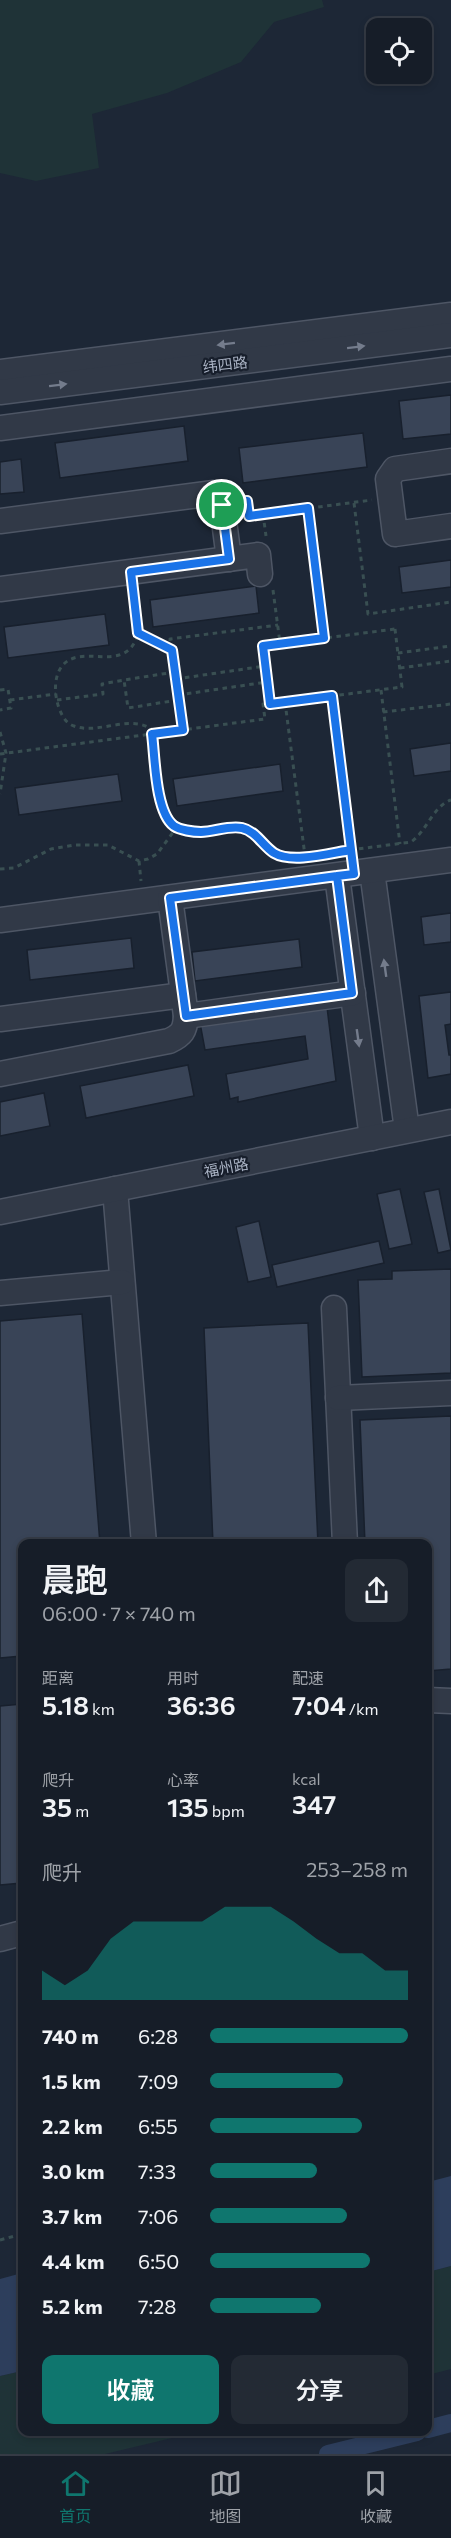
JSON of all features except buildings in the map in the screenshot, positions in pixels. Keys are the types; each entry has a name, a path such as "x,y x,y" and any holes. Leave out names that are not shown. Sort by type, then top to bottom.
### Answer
{"street":[{"name":"纬四路","path":"0,392 309,343 451,315"},
{"name":"纬四路","path":"309,343 451,335"},
{"path":"309,343 315,386"},
{"name":"纬四路","path":"0,372 265,349"},
{"path":"265,349 271,392"},
{"path":"0,428 451,369"},
{"path":"451,461 394,469 388,479 395,534 451,526"},
{"path":"0,521 214,493 219,494 222,505 229,559"},
{"path":"0,589 258,555 260,574"},
{"path":"0,920 170,898 354,868 451,860"},
{"path":"354,868 352,993 372,1137"},
{"path":"354,868 407,1130"},
{"path":"0,1074 169,1041 183,1032 184,1006 170,898"},
{"path":"0,1019 352,993"},
{"name":"福州路","path":"0,1212 451,1122"},
{"path":"115,1189 144,1539"},
{"path":"0,1293 122,1282"},
{"path":"334,1308 345,1539"},
{"path":"338,1398 451,1393"},
{"path":"432,1700 451,1701"},
{"path":"0,1939 18,1934"}],"path":[{"path":"222,505 247,501 249,516 390,498"},
{"path":"354,503 368,614 451,602"},
{"path":"308,508 324,638"},
{"path":"131,572 138,633 127,650 120,654 109,658 74,658 68,661 57,677 57,700 62,715 73,726 82,728 134,724 146,726 152,734 162,804 167,818 177,827 200,832 241,828 257,836 272,852 281,856 305,856 354,868 400,844 411,843 441,805 451,800"},
{"path":"183,730 170,639 278,625"},
{"path":"0,754 265,719 263,704 270,704 402,687 395,629 263,646 270,704"},
{"path":"138,633 172,650"},
{"path":"398,653 451,646"},
{"path":"400,668 451,661"},
{"path":"176,679 265,666"},
{"path":"57,700 103,694 102,684 175,672"},
{"path":"124,680 128,708 179,700"},
{"path":"178,695 267,682"},
{"path":"0,690 8,688 11,708 0,710"},
{"path":"381,690 400,844"},
{"path":"10,700 56,694"},
{"path":"332,696 354,868"},
{"path":"285,702 305,856"},
{"path":"383,712 451,704"},
{"path":"0,732 6,753 0,794"},
{"path":"0,869 14,868 51,849 74,845 108,846 139,861 148,859 158,855 177,827"},
{"path":"0,2240 18,2235"}],"green space":[{"path":"0,0 322,0 324,7 274,22 241,62 167,93 92,114 99,168 36,181 0,173"},
{"path":"451,2266 451,2369 432,2374 432,2271"},
{"path":"18,2372 18,2436 180,2436 105,2454 0,2454 0,2376"}],"water":[{"path":"451,2176 451,2266 432,2271 432,2181"},
{"path":"18,2274 18,2372 0,2376 0,2279"}],"waterway":[{"path":"432,2428 451,2423"},
{"path":"328,2454 401,2436"}],"route":[{"path":"222,505 229,559 131,572 138,633 172,650 183,730 152,734 158,783 167,818 177,827 191,831 241,828 257,836 272,852 289,858 351,850 354,874 337,876 170,898 186,1016 352,993 337,876 354,874 332,696 270,704 263,646 324,638 308,508 249,516 247,501 222,505"}]}
